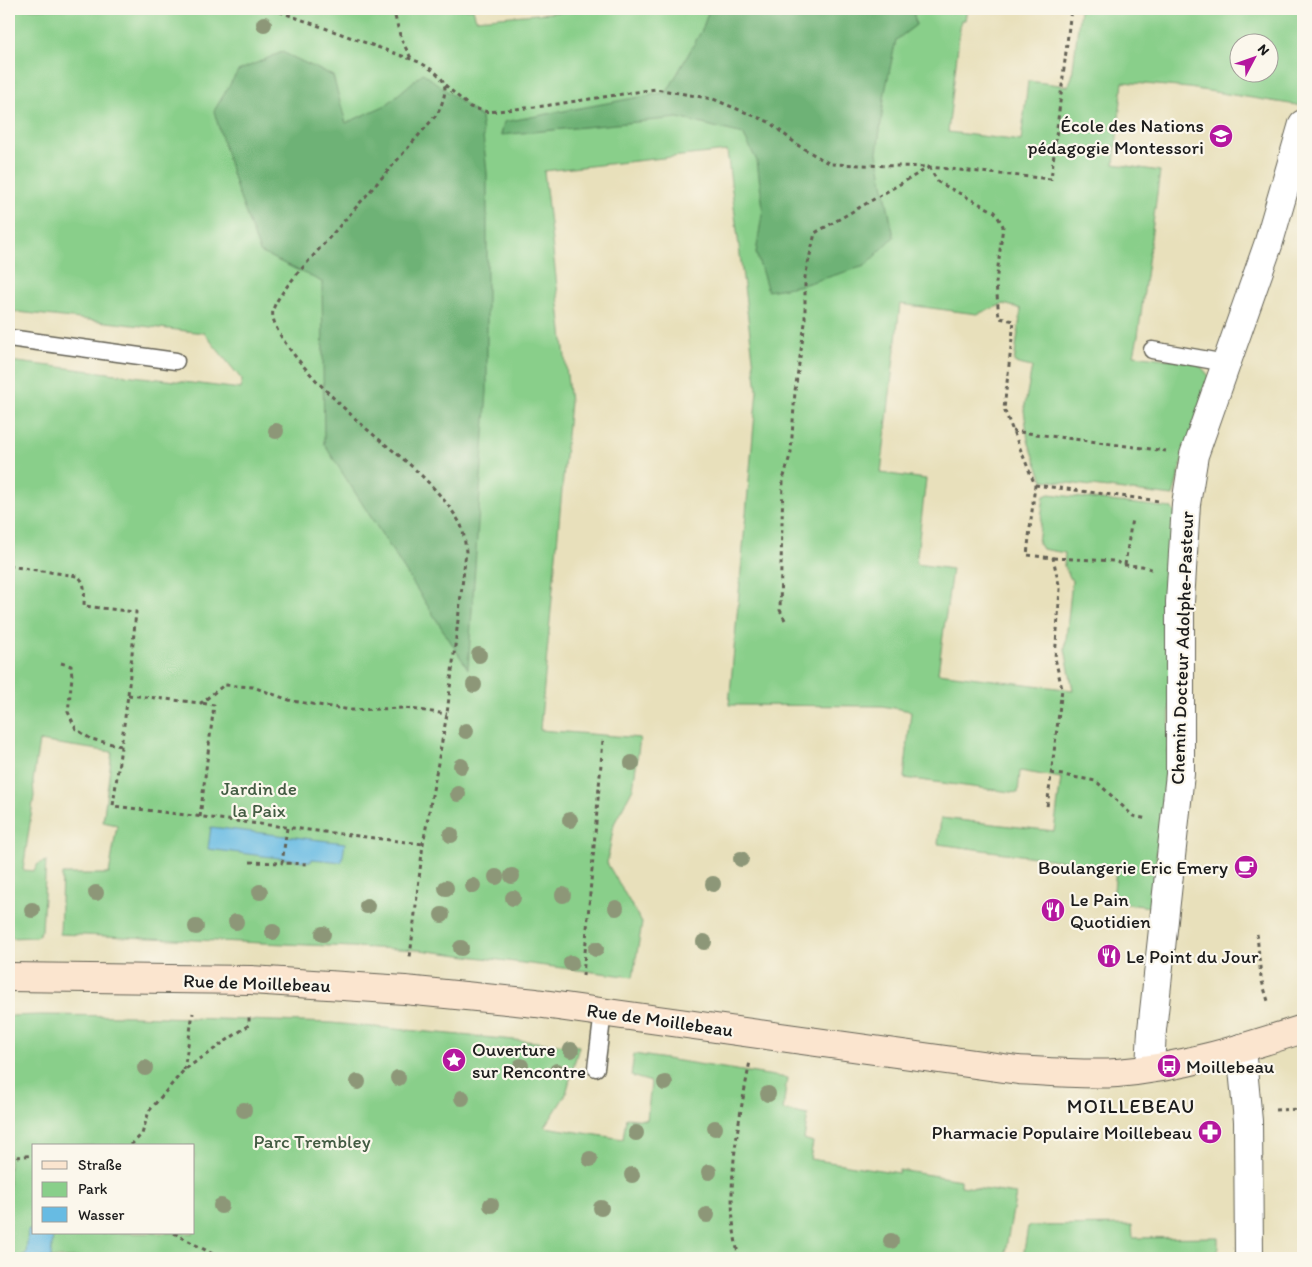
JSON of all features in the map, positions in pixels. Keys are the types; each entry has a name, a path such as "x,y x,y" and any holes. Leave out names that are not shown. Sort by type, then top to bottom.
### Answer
{"street":[{"name":"Chemin Docteur Adolphe-Pasteur","path":"1150,1068 1152,1030 1180,774 1180,602 1186,504 1194,455 1268,245 1303,124"},
{"name":"Rue de Moillebeau","path":"9,977 271,982 405,990 536,1003 1018,1070 1116,1073 1150,1068 1241,1048 1303,1029"},
{"path":"1241,1048 1248,1121 1250,1258"}],"lane":[{"path":"9,338 176,361"},
{"path":"1152,350 1226,363"},
{"path":"596,1068 603,1012"}],"path":[{"path":"272,9 412,59 439,74 445,85 470,107 488,112 544,106 656,89 713,99 769,122 799,146 830,164 929,167 1051,179 1071,9"},
{"path":"394,9 401,39 412,59"},
{"path":"410,957 423,844 447,714 466,552 461,525 423,476 329,394 299,360 281,337 275,324 273,311 282,294 304,267 438,113 444,100 445,85"},
{"path":"929,167 938,182 995,212 1003,226 996,283 999,318 1014,321 1004,409 1035,485 1027,555 1114,561 1125,565 1142,566 1155,570 1182,568"},
{"path":"785,620 780,610 783,480 792,452 795,391 805,323 805,277 814,233 929,167"},
{"path":"1012,430 1194,455"},
{"path":"1035,485 1186,504"},
{"path":"1125,565 1132,518"},
{"path":"1047,806 1062,689 1055,658 1060,589 1053,558"},
{"path":"9,566 77,576 81,578 84,585 84,606 136,612 128,695 113,806 423,844"},
{"path":"61,662 71,666 72,677 68,712 76,730 91,739 121,746"},
{"path":"201,703 224,685 253,687 292,701 351,710 404,708 447,714"},
{"path":"128,695 214,705 200,817"},
{"path":"583,976 603,740"},
{"path":"1051,773 1096,781 1133,816 1174,824"},
{"path":"282,862 287,828"},
{"path":"250,862 309,864"},
{"path":"1257,934 1261,978 1268,1001"},
{"path":"184,1070 193,1013"},
{"path":"131,1144 142,1134 149,1111 184,1070 249,1025 249,1014"},
{"path":"739,1258 733,1223 732,1183 738,1127 749,1067"},
{"path":"1274,1110 1303,1109"},
{"path":"9,1158 32,1155"},
{"path":"176,1234 220,1258"}],"green space":[{"name":"Jardin de la Paix","path":"9,9 473,9 476,19 597,9 967,9 965,20 961,20 948,132 1021,141 1028,81 1068,86 1072,77 1080,9 1303,9 1303,106 1189,88 1123,82 1114,164 1160,171 1134,355 1198,363 1209,376 1173,496 1043,480 1028,441 1024,410 1032,367 1014,363 1021,309 1004,304 977,314 900,304 881,473 926,479 916,564 952,569 938,673 1073,690 1065,649 1072,581 1064,566 1065,553 1042,549 1038,543 1044,496 1049,494 1171,508 1177,514 1168,762 1150,907 1113,902 1116,868 938,844 941,818 1054,831 1061,778 1020,771 1018,793 904,778 911,711 882,706 729,705 757,390 727,151 544,171 570,402 540,730 640,738 633,788 614,824 607,863 642,923 633,977 420,950 60,934 62,874 109,874 117,825 103,822 112,752 39,741 33,781 34,796 23,870 34,871 38,864 46,861 42,930 37,937 9,938 9,361 241,389 242,380 204,333 9,311"},
{"path":"709,9 913,9 916,25 896,40 885,92 877,153 894,237 865,266 802,285 768,291 756,253 763,208 757,161 743,134 678,118 501,135 504,122 667,92 703,28"},
{"path":"282,52 333,76 346,123 386,105 423,73 481,117 487,173 487,391 468,669 324,444 322,282 260,252 237,190 214,111 238,71"},
{"name":"Parc Trembley","path":"9,1016 134,1016 331,1023 579,1046 566,1094 545,1127 623,1139 626,1118 647,1120 651,1082 631,1076 634,1054 787,1078 783,1110 808,1115 804,1139 813,1142 810,1159 899,1173 899,1170 961,1180 961,1186 1016,1194 1004,1258 9,1258"},
{"path":"1132,1225 1133,1238 1218,1237 1218,1258 1023,1258 1028,1226"}],"water":[{"path":"211,827 345,843 342,862 312,859 311,862 208,849"},
{"path":"28,1230 32,1231 32,1234 53,1234 51,1258 17,1258 26,1255"}],"place":[{"name":"École des Nations pédagogie Montessori","path":"1221,136"},
{"name":"Boulangerie Eric Emery","path":"1246,867"},
{"name":"Le Pain Quotidien","path":"1053,910"},
{"name":"Le Point du Jour","path":"1109,956"},
{"name":"Ouverture sur Rencontre","path":"454,1060"},
{"name":"Moillebeau","path":"1169,1066"},
{"name":"Pharmacie Populaire Moillebeau","path":"1210,1132"}],"district":[{"name":"MOILLEBEAU","path":"1131,1106"}]}
